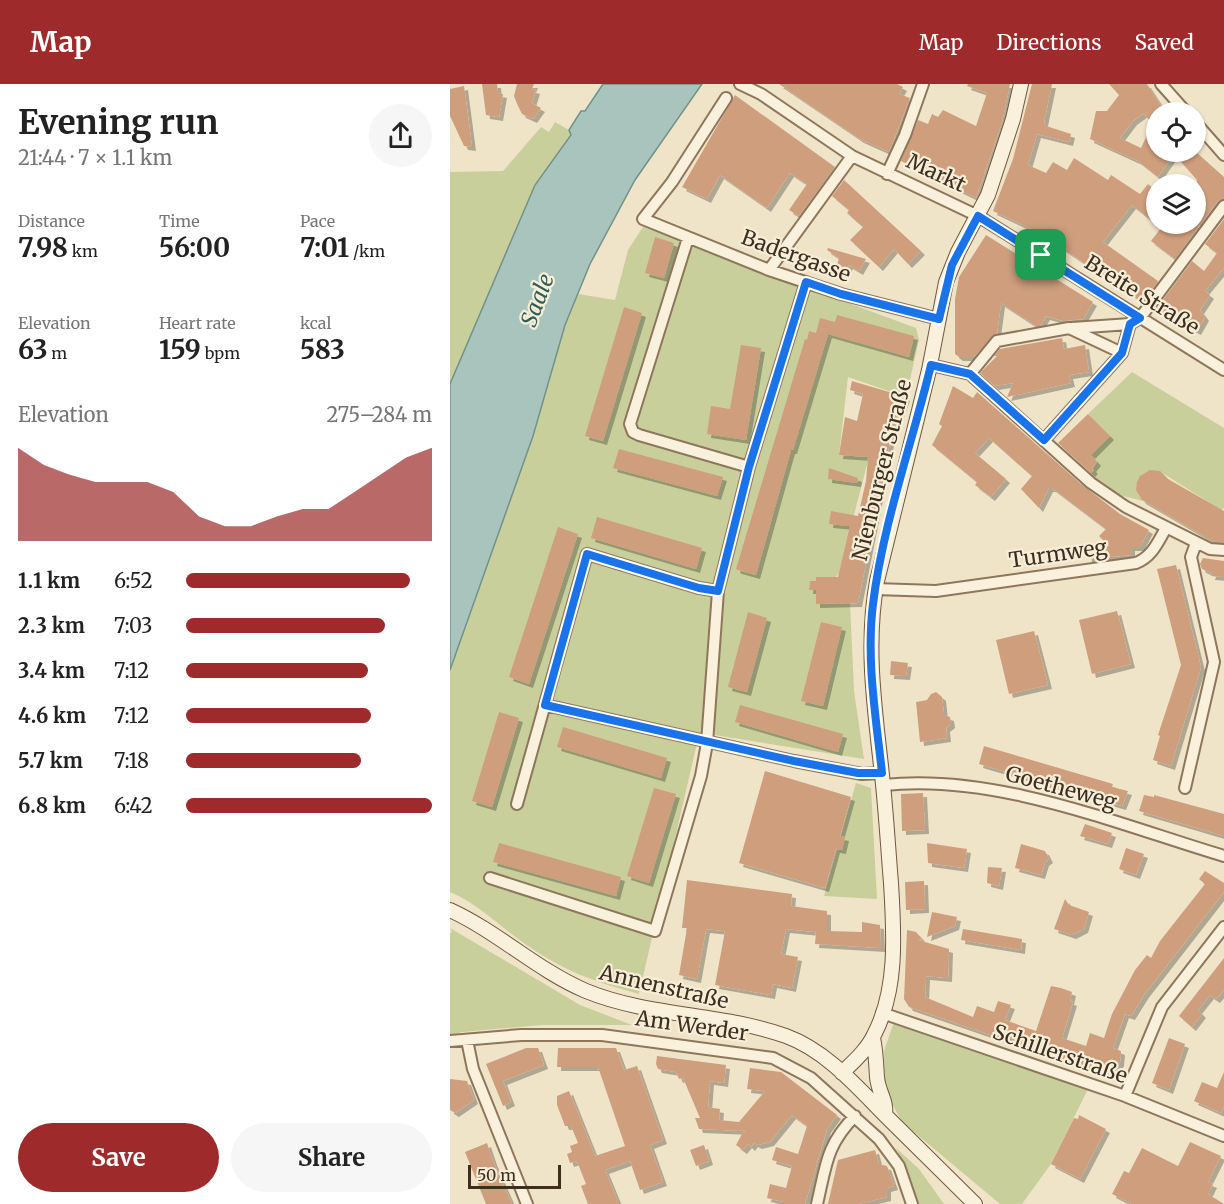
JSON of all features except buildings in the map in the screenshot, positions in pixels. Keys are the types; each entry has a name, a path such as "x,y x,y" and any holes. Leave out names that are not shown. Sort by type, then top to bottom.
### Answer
{"street":[{"name":"Markt","path":"740,84 761,94 852,156 978,216 947,270"},
{"path":"887,174 905,135 922,84"},
{"path":"978,216 1002,158 1021,84"},
{"path":"1161,84 1177,102"},
{"name":"Badergasse","path":"726,98 672,182 643,219 769,270 841,294 939,319"},
{"path":"1206,134 1224,155"},
{"path":"769,270 852,156"},
{"path":"970,374 997,341 1069,328 1130,324 1140,318 1224,206"},
{"name":"Breite Straße","path":"978,216 1224,370"},
{"path":"688,238 630,424 633,432 639,435 749,467"},
{"name":"Nienburger Straße","path":"842,1073 873,1038 882,1013 893,948 883,779 872,683 875,589 931,365 947,270"},
{"path":"490,878 655,931 701,776 707,743 718,591 749,467 806,282"},
{"path":"1044,440 1122,353 1130,324"},
{"path":"1069,328 1122,353"},
{"path":"931,365 970,374 1091,483 1126,507 1196,543 1210,549 1224,550"},
{"name":"Turmweg","path":"875,589 936,591 1136,563 1145,560 1166,528"},
{"path":"1185,788 1214,662 1191,557 1196,543"},
{"path":"517,804 587,554 699,588 718,591"},
{"name":"Goetheweg","path":"545,705 707,743 883,779 948,784 1017,795 1224,856"},
{"name":"Annenstraße","path":"450,909 559,978 589,992 638,1006 777,1033 806,1046 842,1073 975,1204"},
{"path":"1125,1096 1162,1007 1224,927"},
{"name":"Schillerstraße","path":"882,1013 1125,1096 1224,1136"},
{"name":"Am Werder","path":"450,1041 521,1035 602,1035 762,1054 791,1066 811,1078 855,1116 893,1155 905,1179 912,1204"},
{"name":"Nienburger Straße","path":"873,1038 878,1059 877,1078 887,1103 885,1115"},
{"path":"467,1040 473,1069 527,1204"},
{"path":"817,1204 831,1147 836,1137 855,1116"}],"green space":[{"path":"555,122 569,130 571,135 535,185 450,384 450,172 503,171 541,127 549,132"},
{"path":"643,227 916,328 919,340 906,397 848,377 839,455 869,457 839,573 836,577 817,577 816,581 810,581 809,590 816,590 816,604 850,603 854,691 864,759 702,733 702,739 698,739 639,994 593,980 554,962 525,944 470,903 450,892 450,670 533,436 565,325 578,294 615,300 628,250"},
{"path":"1132,372 1224,428 1224,508 1221,510 1164,474 1143,501 1111,493 1091,473 1097,461 1083,448 1103,443 1110,436 1088,414"},
{"path":"856,783 871,788 877,899 824,896"},
{"path":"450,928 580,1005 632,1025 542,1025 462,1032 450,1036 450,933 452,932"},
{"path":"894,1022 1089,1087 1051,1164 1022,1204 1000,1204 902,1122 885,1091 884,1051"},
{"path":"896,1148 919,1169 944,1204 918,1204 907,1169"}],"water":[{"name":"Saale","path":"603,84 702,84 635,180 590,264 565,325 533,436 450,670 450,384 535,185 571,135 569,130 581,111 585,111"}],"route":[{"path":"978,216 1041,255 1140,318 1130,324 1122,353 1044,440 970,374 931,365 882,552 873,607 872,683 882,773 858,773 794,761 545,705 587,554 699,588 718,591 749,467 806,282 912,314 939,319 946,282 952,265 978,216"}]}
